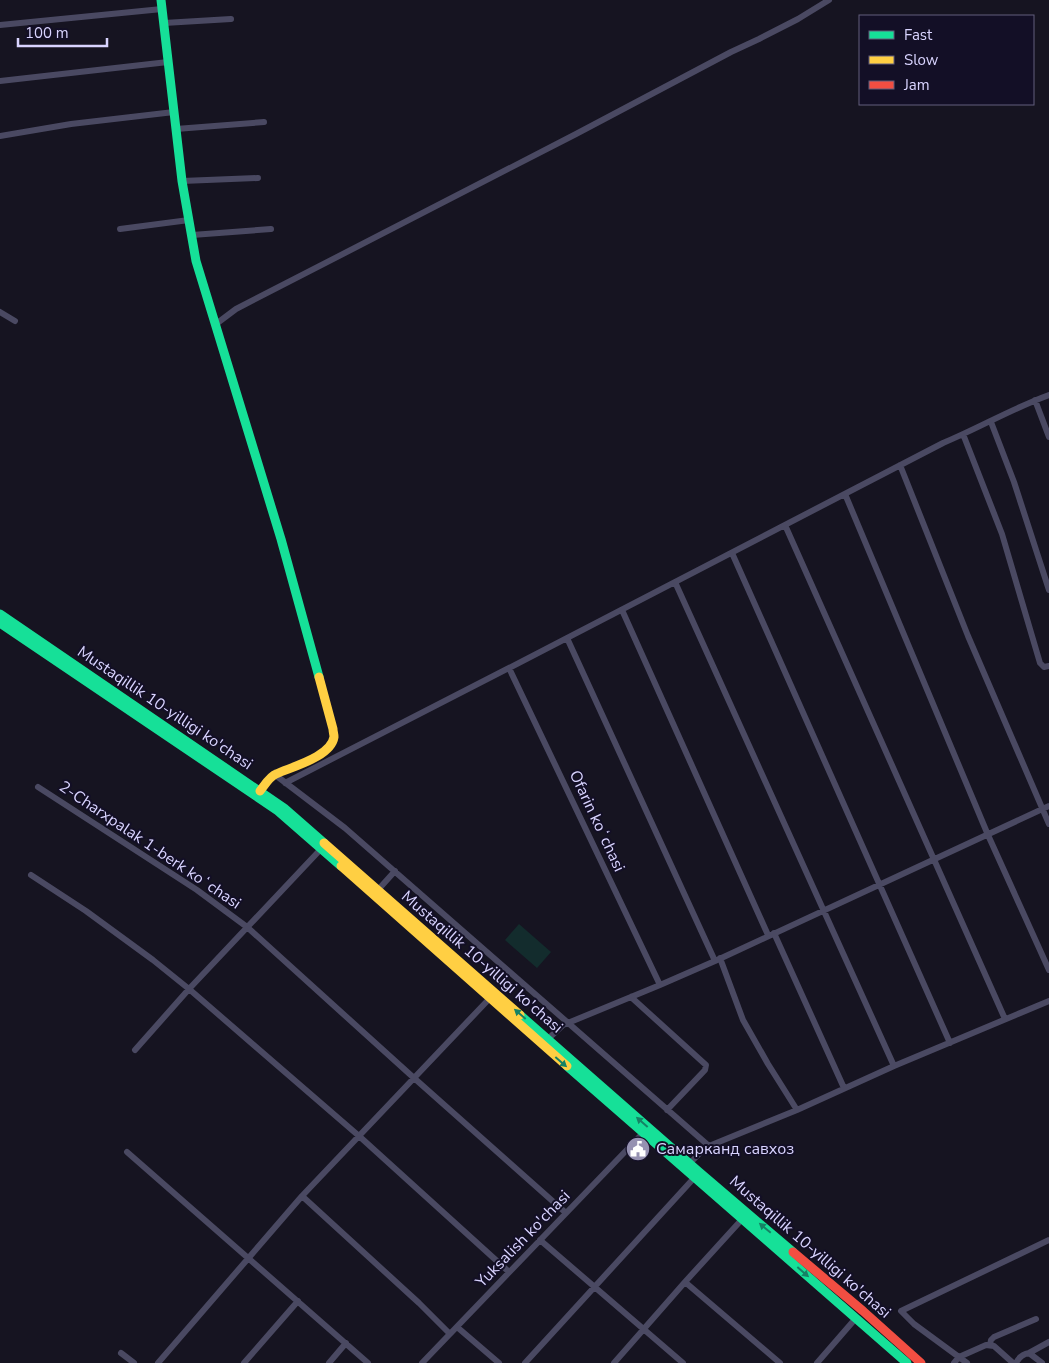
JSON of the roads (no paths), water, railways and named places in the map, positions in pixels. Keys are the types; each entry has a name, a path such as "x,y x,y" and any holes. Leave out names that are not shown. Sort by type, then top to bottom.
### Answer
{"main road":[{"path":"161,4 182,181 196,261 238,392 281,539 333,729 334,737 326,750 312,759 274,774 260,791"},
{"name":"Mustaqillik 10-yilligi ko'chasi","path":"0,614 284,808 380,888 551,1036 907,1363"},
{"name":"Mustaqillik 10-yilligi ko'chasi","path":"0,623 278,811 694,1178 745,1216 863,1311 921,1363"}],"street":[{"path":"216,324 236,309 798,19 829,0"},
{"path":"0,24 161,4"},
{"path":"164,23 231,18"},
{"path":"0,81 168,62"},
{"path":"0,136 71,124 174,112"},
{"path":"176,129 264,122"},
{"path":"182,181 258,178"},
{"path":"120,229 189,220"},
{"path":"192,235 271,229"},
{"path":"0,312 15,321"},
{"path":"285,783 943,443 1049,395"},
{"path":"1035,400 1049,438"},
{"path":"990,422 1014,482 1049,590"},
{"path":"963,434 1002,534 1040,663 1044,667 1049,666"},
{"path":"900,466 968,636 1046,807 1049,824"},
{"path":"844,494 988,835 1049,970"},
{"path":"785,525 1005,1019"},
{"path":"732,552 950,1043"},
{"path":"675,582 894,1066"},
{"path":"622,610 844,1088"},
{"path":"567,638 718,960 742,1020 797,1110"},
{"name":"Ofarin koʻchasi","path":"510,668 660,985"},
{"path":"274,774 344,828 395,871 566,1024 709,1146"},
{"name":"2-Charxpalak 1-berk koʻchasi","path":"38,786 197,890 247,927 566,1214"},
{"path":"551,1036 566,1024 718,960 1046,807"},
{"path":"135,1050 189,989 320,850"},
{"path":"380,888 395,871"},
{"path":"31,875 94,916 189,989 359,1136 509,1272"},
{"path":"631,997 706,1065 704,1070 667,1110"},
{"path":"158,1363 302,1196 490,998"},
{"path":"690,1163 700,1152 709,1146 1049,1001"},
{"name":"Yuksalish ko'chasi","path":"422,1363 643,1133"},
{"path":"127,1152 368,1363"},
{"path":"524,1363 694,1178"},
{"path":"302,1196 419,1303 450,1334"},
{"path":"614,1363 745,1216"},
{"path":"540,1240 683,1363"},
{"path":"967,1363 914,1324 901,1310 1049,1240"},
{"path":"685,1282 780,1363"},
{"path":"244,1363 298,1301"},
{"path":"817,1363 856,1318"},
{"path":"990,1345 994,1337 1036,1319"},
{"path":"457,1327 499,1363"},
{"path":"954,1363 959,1357 986,1345 994,1346 1015,1363 1024,1354 1049,1342"},
{"path":"328,1363 346,1343"},
{"path":"1029,1352 1042,1363"},
{"path":"121,1353 134,1363"}],"place":[{"name":"Самарканд савхоз","path":"638,1149"}]}
